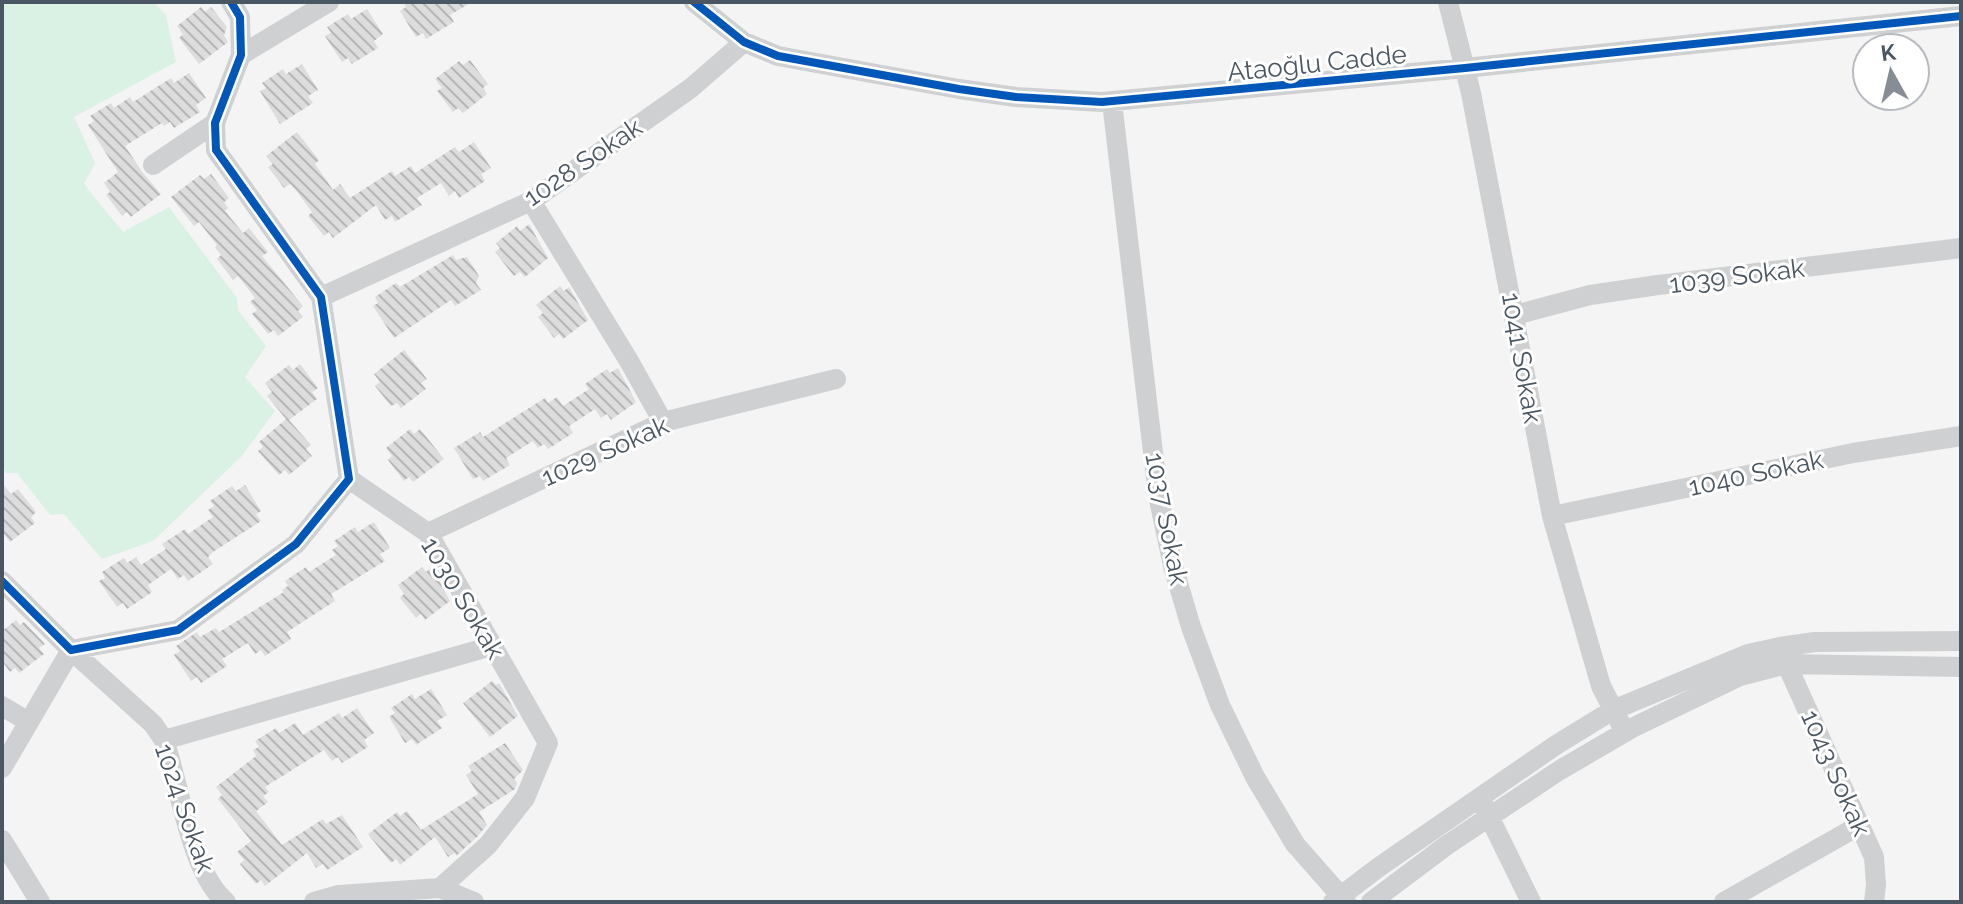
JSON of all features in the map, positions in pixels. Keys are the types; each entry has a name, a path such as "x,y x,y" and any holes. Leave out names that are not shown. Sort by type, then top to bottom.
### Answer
{"street":[{"path":"2,767 71,650 178,630 296,544 349,479 321,297 216,150 215,123 241,55 240,17 231,2"},
{"path":"241,55 329,2"},
{"name":"Ataoğlu Cadde","path":"694,2 744,42 778,56 1016,97 1112,102 1961,16"},
{"name":"1041 Sokak","path":"1448,2 1465,68 1515,315 1552,516 1601,686 1625,732"},
{"name":"1028 Sokak","path":"321,297 531,201 691,88 744,42"},
{"name":"1037 Sokak","path":"1112,102 1158,495 1186,612 1220,705 1255,777 1295,844 1340,900"},
{"path":"153,165 215,123"},
{"path":"531,201 663,422"},
{"name":"1039 Sokak","path":"1515,315 1590,295 1961,248"},
{"name":"1029 Sokak","path":"428,533 663,422 836,379"},
{"name":"1040 Sokak","path":"1552,516 1853,453 1961,436"},
{"name":"1030 Sokak","path":"349,479 428,533 548,743 525,798 488,845 440,888"},
{"name":"1024 Sokak","path":"2,581 71,650 153,724 164,740 204,871 226,902"},
{"path":"1928,641 1928,667"},
{"path":"1371,902 1447,845 1560,770 1625,732 1783,656 1815,642 1961,641"},
{"path":"164,740 492,646"},
{"path":"1340,900 1379,867 1556,745 1613,710 1748,654 1961,667"},
{"name":"1043 Sokak","path":"1783,656 1874,857 1874,902"},
{"path":"2,706 27,721"},
{"path":"1480,799 1531,902"},
{"path":"1724,902 1860,825"},
{"path":"2,840 40,902"},
{"path":"314,902 339,895 440,888 474,902"}],"green space":[{"path":"2,2 154,2 166,15 176,62 74,117 95,163 84,184 123,232 169,207 237,298 238,310 266,346 245,377 275,411 241,457 153,541 102,559 64,514 50,515 17,473 6,473 2,466"}],"building":[{"path":"403,2 472,2 450,15 454,22 426,39 423,33 416,37 400,11 406,7"},
{"path":"201,7 205,12 211,7 227,27 224,35 228,42 199,64 179,38 183,34 177,26"},
{"path":"367,9 383,34 374,41 378,48 352,64 348,58 342,62 325,36 331,33 327,27 348,14 351,19"},
{"path":"470,60 488,84 483,88 487,94 463,113 458,108 453,112 437,91 442,88 435,79 459,61 463,65"},
{"path":"302,64 318,90 308,96 313,103 280,124 260,91 266,88 262,83 283,69 286,74"},
{"path":"189,73 206,98 196,105 200,112 174,128 170,122 164,126 162,123 125,146 161,194 131,217 127,212 122,216 106,195 110,192 104,183 118,172 88,125 94,121 90,116 111,103 114,108 130,97 133,102 171,78 174,83"},
{"path":"297,132 319,160 315,164 333,190 340,184 350,198 392,171 395,176 411,166 415,173 455,147 459,152 474,142 491,168 481,174 485,181 459,198 455,191 449,196 441,183 417,198 422,205 395,222 392,216 385,220 376,205 333,238 329,232 324,236 308,216 312,212 295,189 290,184 284,188 268,167 273,164 266,156"},
{"path":"211,174 229,198 224,202 228,208 225,211 243,233 249,228 268,252 262,256 303,306 298,311 303,317 278,336 274,330 268,334 252,314 257,310 250,302 255,298 238,276 233,280 217,259 221,255 215,247 217,245 199,222 194,226 171,197 200,175 204,179"},
{"path":"529,224 548,258 525,277 520,272 514,276 495,252 500,248 496,243 517,226 520,231"},
{"path":"453,255 456,260 467,257 479,276 476,283 481,290 455,306 451,300 394,338 373,306 378,303 375,297 396,283 400,287"},
{"path":"560,286 564,291 569,287 588,320 563,339 559,334 554,338 538,317 543,313 536,305"},
{"path":"404,350 427,379 421,383 426,389 401,408 397,403 391,406 375,386 380,382 374,374"},
{"path":"300,364 318,388 312,392 317,399 289,420 311,445 306,449 312,456 289,475 285,470 279,475 258,451 263,447 259,442 286,419 267,396 272,392 265,383 289,365 293,370"},
{"path":"618,368 636,402 611,420 607,414 601,418 595,409 569,426 573,433 548,449 544,444 538,448 533,441 506,458 510,465 483,481 480,476 473,479 454,448 480,432 483,437 545,398 548,403 557,397 563,406 589,389 585,384 607,369 610,373"},
{"path":"410,429 414,434 420,429 444,459 413,482 409,477 404,481 388,460 392,456 386,448"},
{"path":"2,483 11,494 18,489 36,512 31,517 35,523 10,542 2,531"},
{"path":"245,485 261,511 256,514 261,521 213,552 208,557 213,564 188,581 184,575 178,579 171,569 148,585 152,592 127,609 123,603 117,607 99,581 105,578 102,572 124,558 127,563 136,557 141,565 166,549 162,544 185,529 188,534 213,517 208,510 214,506 210,501 232,486 236,491"},
{"path":"374,522 390,548 380,554 385,561 331,594 335,601 287,632 291,639 265,656 261,650 255,654 248,643 222,659 227,666 201,683 197,677 191,681 174,655 180,651 176,646 197,632 200,637 216,628 219,632 284,592 282,590 288,586 285,581 306,567 309,572 336,555 332,550 338,546 334,541 355,527 358,532"},
{"path":"422,567 426,572 432,567 450,601 425,620 421,614 416,618 400,598 404,594 398,585"},
{"path":"16,620 20,625 24,622 45,644 39,648 44,654 19,673 15,668 10,672 2,661 2,631"},
{"path":"492,681 496,685 499,683 518,716 490,737 463,703"},
{"path":"431,689 447,715 437,721 442,728 416,745 412,739 405,743 389,717 395,713 391,708 412,694 415,699"},
{"path":"357,708 374,733 364,740 368,747 342,763 338,757 332,761 324,750 265,787 269,792 263,796 268,802 256,811 282,845 323,819 326,824 342,815 363,847 327,870 323,864 316,868 307,853 265,886 261,880 256,884 240,864 244,860 237,852 251,841 218,799 222,795 216,787 256,756 253,750 259,747 255,741 276,728 279,733 295,723 303,735 339,713 342,718"},
{"path":"505,743 523,770 514,779 517,783 515,789 479,812 487,825 478,836 456,856 455,853 448,857 435,837 400,865 396,859 391,863 368,834 397,812 400,816 407,811 421,830 478,794 466,775 472,771 468,766"}],"cycle path":[{"path":"2,581 71,650 178,630 296,544 349,479 321,297 216,150 215,123 241,55 240,17 231,2"},
{"path":"694,2 744,42 778,56 959,89 1016,97 1102,102 1961,16"}]}
